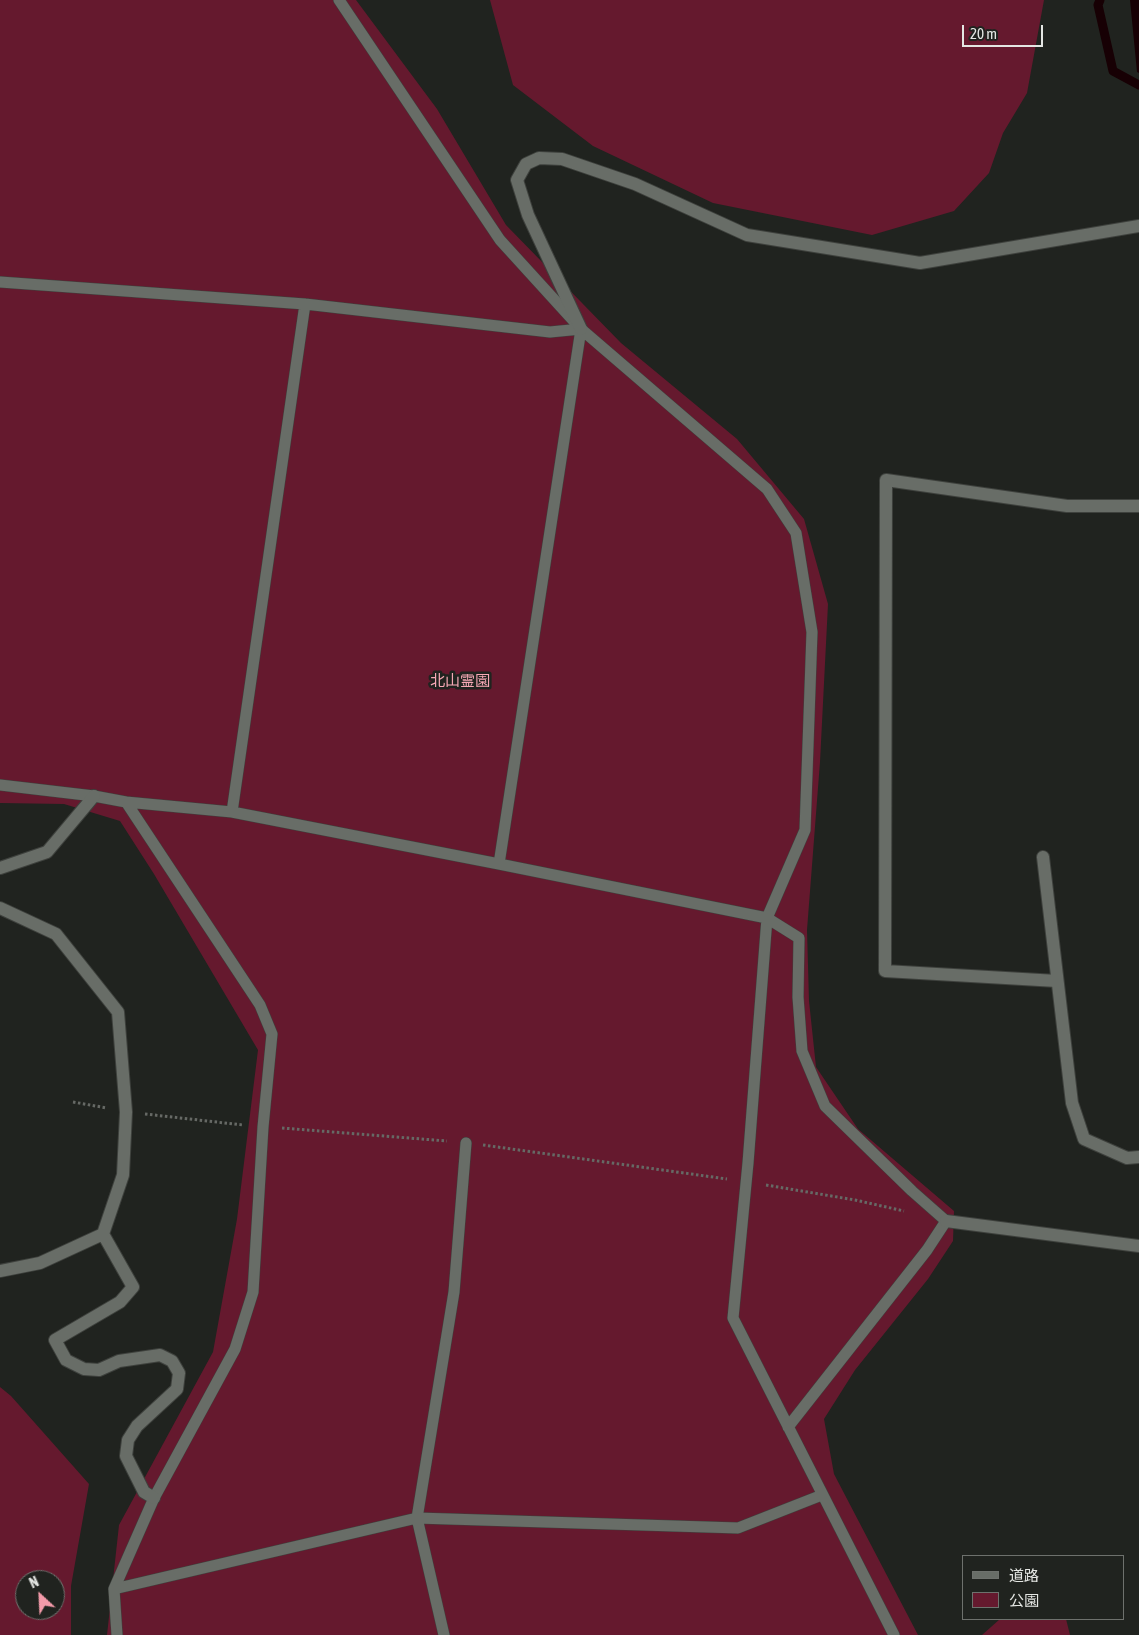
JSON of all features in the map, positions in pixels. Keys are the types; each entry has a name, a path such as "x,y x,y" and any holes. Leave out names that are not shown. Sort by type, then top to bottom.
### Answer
{"street":[{"path":"581,329 528,215 517,180 526,164 539,158 562,159 635,184 747,235 920,263 1139,226"},
{"path":"1057,981 885,971 886,480 1067,506 1139,506"},
{"path":"0,868 47,852 94,796"},
{"path":"1043,856 1072,1103 1084,1139 1127,1158 1139,1157"},
{"path":"0,908 56,934 118,1012 126,1112 123,1175 103,1234 40,1263 0,1271"},
{"path":"946,1221 1139,1246"},
{"path":"103,1234 133,1287 120,1302 55,1340 66,1360 84,1369 99,1370 119,1361 160,1355 172,1360 179,1373 177,1389 137,1426 128,1440 126,1456 144,1492 154,1498"}],"lane":[{"path":"339,0 500,240 581,329 767,489 796,533 812,632 805,830 767,918 733,1318 894,1635"},
{"path":"0,282 305,304 550,332 581,329"},
{"path":"232,812 305,304"},
{"path":"499,864 581,329"},
{"path":"0,785 94,796 126,802 232,812 767,918 799,938 798,997 802,1051 824,1106 946,1221 927,1250 788,1427"},
{"path":"117,1635 114,1589 154,1498 235,1349 253,1292 263,1127 272,1034 260,1006 126,802"},
{"path":"444,1635 417,1518 454,1292 466,1143"},
{"path":"114,1589 417,1518 738,1528 822,1495"}],"path":[{"path":"73,1102 126,1112 263,1127 466,1143 746,1182 855,1200 910,1213"}],"green space":[{"name":"北山霊園","path":"0,0 356,0 437,109 506,225 621,343 737,439 804,519 828,604 820,762 807,930 809,1001 816,1067 858,1129 954,1211 953,1241 928,1279 855,1370 824,1419 834,1474 918,1635 107,1635 119,1525 213,1352 237,1219 258,1050 154,874 120,821 64,804 0,803"},
{"path":"490,0 1044,0 1027,93 1003,133 989,173 954,211 872,235 713,203 593,146 513,85"},
{"path":"0,1387 11,1396 89,1484 71,1586 71,1635 0,1635"},
{"path":"999,1620 1066,1620 1070,1635 982,1635"}],"shaded area":[{"path":"1130,0 1139,0 1139,73 1137,72"}],"waterway":[{"path":"1100,0 1098,5 1113,71 1139,85"}]}
